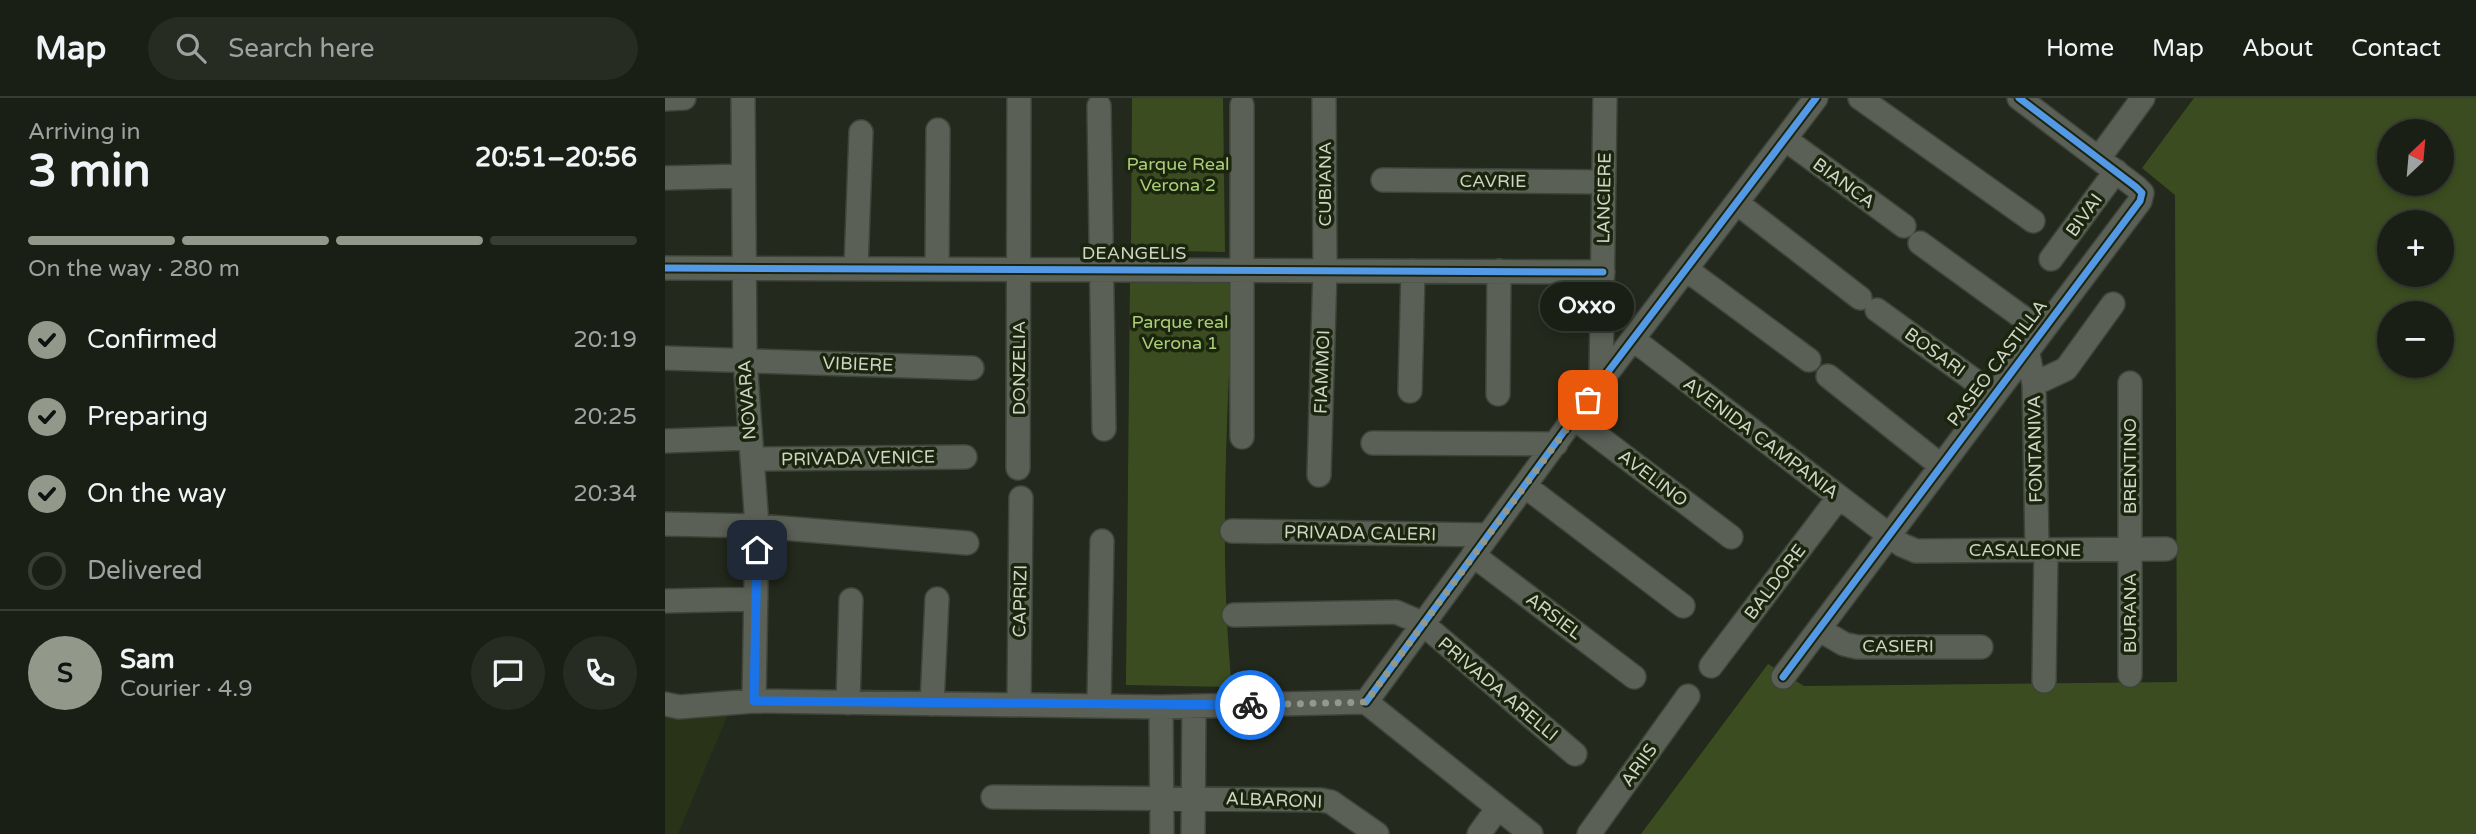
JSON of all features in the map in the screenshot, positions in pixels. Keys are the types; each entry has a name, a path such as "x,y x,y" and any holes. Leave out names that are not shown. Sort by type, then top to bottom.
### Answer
{"street":[{"path":"665,99 684,98"},
{"name":"NOVARA","path":"743,98 741,267 750,449 757,526 754,701"},
{"name":"DONZELIA","path":"1018,468 1019,98"},
{"name":"CUBIANA","path":"1324,98 1325,270"},
{"name":"LANCIERE","path":"1601,381 1605,98"},
{"path":"1366,702 1601,381 1816,98"},
{"path":"1860,98 2032,220"},
{"name":"BIVAI","path":"2051,259 2143,98"},
{"name":"PASEO CASTILLA","path":"1783,677 2140,201 2142,193 2028,101"},
{"path":"1242,437 1243,105"},
{"path":"1099,106 1104,429"},
{"path":"937,268 938,130"},
{"path":"856,268 861,132"},
{"name":"BIANCA","path":"1785,139 2041,330"},
{"path":"665,178 743,176"},
{"name":"CAVRIE","path":"1383,180 1604,182"},
{"name":"BOSARI","path":"1737,203 1868,304 1993,394"},
{"name":"DEANGELIS","path":"665,268 1602,272"},
{"name":"FIAMMOI","path":"1319,475 1325,270"},
{"path":"1687,270 1809,360"},
{"path":"1410,391 1413,271"},
{"path":"1498,394 1499,271"},
{"path":"2034,384 2066,369 2113,304"},
{"name":"AVENIDA CAMPANIA","path":"1634,340 1888,535"},
{"name":"FONTANIVA","path":"2027,349 2034,384 2044,681"},
{"name":"VIBIERE","path":"665,358 972,368"},
{"path":"1828,376 1940,465"},
{"name":"BRENTINO","path":"2130,383 2130,550"},
{"name":"AVELINO","path":"1575,419 1731,537"},
{"name":"PRIVADA VENICE","path":"665,442 750,449 965,457"},
{"path":"1373,443 1556,444"},
{"path":"1525,486 1683,606"},
{"name":"BALDORE","path":"1711,666 1839,497"},
{"name":"CAPRIZI","path":"1019,704 1021,498"},
{"path":"665,524 757,526 967,543"},
{"name":"PRIVADA CALERI","path":"1232,531 1488,536"},
{"name":"CASALEONE","path":"1888,535 1916,551 2166,549"},
{"path":"1100,704 1103,541"},
{"name":"BURANA","path":"2130,550 2130,676"},
{"name":"ARSIEL","path":"1473,555 1634,677"},
{"path":"665,601 756,599"},
{"path":"932,704 936,599"},
{"path":"848,703 851,600"},
{"path":"1234,615 1396,612 1422,624"},
{"name":"PRIVADA ARELLI","path":"1422,624 1575,754"},
{"name":"CASIERI","path":"1820,629 1844,644 1857,647 1981,647"},
{"name":"ARIIS","path":"1589,834 1688,696"},
{"path":"665,704 679,707 754,701 1194,706 1366,702 1531,834"},
{"path":"1161,706 1162,834"},
{"path":"1193,834 1194,706"},
{"name":"ALBARONI","path":"993,797 1321,800 1332,802 1377,834"},
{"path":"1479,834 1497,809"}],"shaded area":[{"path":"731,707 678,834 665,834 665,710"}],"green space":[{"name":"Parque Real Verona 2","path":"1132,98 1223,98 1225,252 1131,250"},
{"path":"2194,98 2476,98 2476,834 1641,834 1768,664 1804,686 2177,682 2175,195 2142,168"},
{"name":"Parque real Verona 1","path":"1233,275 1225,533 1232,687 1126,685 1130,278"}],"cycle path":[{"path":"1366,702 1601,381 1816,98"},
{"path":"1783,677 2140,201 2142,193 2136,187 2019,98"},
{"path":"665,268 1603,272"}],"way so far":[{"path":"1250,705 1366,702 1588,400"}],"place":[{"name":"Oxxo","path":"1588,400"}],"route":[{"path":"757,550 754,701 1250,705"}]}
